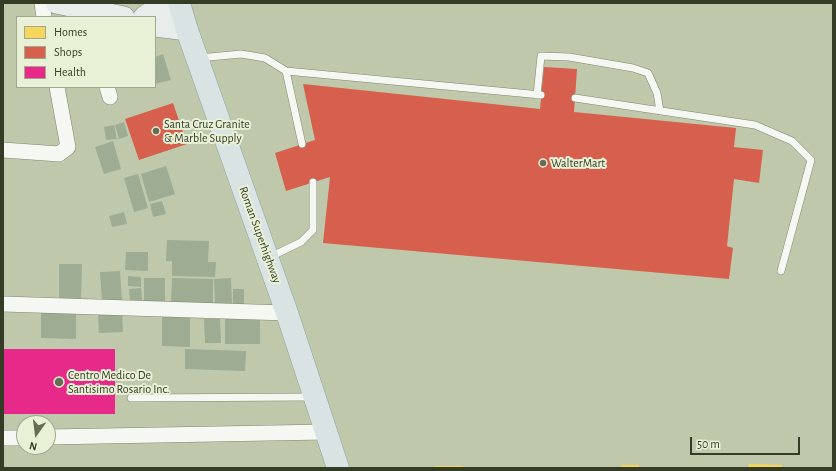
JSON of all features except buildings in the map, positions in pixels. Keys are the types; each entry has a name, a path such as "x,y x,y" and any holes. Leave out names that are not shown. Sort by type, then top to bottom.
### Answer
{"main road":[{"name":"Roman Superhighway","path":"182,15 316,397 338,468"}],"street":[{"path":"42,3 44,16"},
{"path":"56,3 119,16"},
{"path":"145,16 148,14 182,15"},
{"path":"156,26 182,15"},
{"path":"3,150 59,154 68,147 57,88"},
{"path":"3,304 287,313"},
{"path":"56,437 326,432"},
{"path":"3,438 16,438"}],"lane":[{"path":"197,58 241,54 265,58 286,71 539,95 541,56 569,57 633,68 648,73 657,93 660,111"},
{"path":"286,71 302,144"},
{"path":"575,98 755,125 792,141 811,160 781,271"},
{"path":"268,258 301,242 313,230 313,182"},
{"path":"131,398 316,397"}],"place":[{"name":"Santa Cruz Granite & Marble Supply","path":"156,131"},
{"name":"WalterMart","path":"543,163"},
{"name":"Centro Medico De Santisimo Rosario Inc.","path":"59,382"}]}
